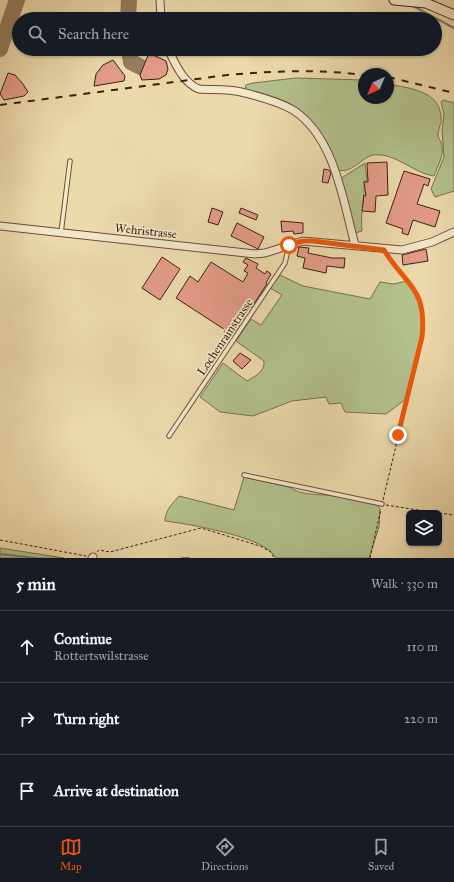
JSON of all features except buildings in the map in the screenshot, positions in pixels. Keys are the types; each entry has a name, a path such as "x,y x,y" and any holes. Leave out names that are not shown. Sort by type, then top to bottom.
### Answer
{"main road":[{"path":"394,0 426,3 454,15"}],"street":[{"path":"160,0 161,12"},
{"path":"172,56 182,74 192,86 199,89 240,92 264,99 293,110 312,126 325,145 333,164 355,245"},
{"name":"Wehristrasse","path":"0,226 255,254 265,253 303,241 355,245 384,250 402,250 415,248 454,232"}],"lane":[{"path":"61,233 70,161"},
{"name":"Lochenrainstrasse","path":"170,436 285,263 289,245"},
{"path":"244,475 382,504"}],"path":[{"path":"370,558 379,527 382,504 422,337 424,322 418,295 384,250"},
{"path":"382,504 419,510"},
{"path":"442,514 454,515"},
{"path":"0,540 93,557 99,550 110,552 201,528 260,546 271,552 274,558"}],"green space":[{"path":"296,78 358,80 358,104 394,104 394,85 422,92 435,101 439,108 441,119 438,135 442,145 442,154 434,176 381,155 369,156 347,170 337,169 306,118 245,90 246,85"},
{"path":"443,100 454,103 454,191 435,197 431,189 444,157 442,130 444,114 441,102"},
{"path":"365,163 367,181 364,181 362,231 355,233 340,179"},
{"path":"280,275 303,286 370,299 380,282 394,284 407,281 417,295 420,304 422,322 421,335 406,399 386,414 345,412 341,403 329,404 326,397 292,401 253,416 220,412 200,397 223,363 247,381 263,368 264,361 236,341 251,319 261,325 282,295 270,288"},
{"path":"244,477 289,487 302,493 338,496 376,504 380,509 379,527 369,558 276,558 270,551 243,538 208,528 165,521 168,510 179,496 234,510"},
{"path":"0,548 64,558 0,558"}],"waterway":[{"path":"413,6 424,12"},
{"path":"442,22 454,28"},
{"path":"0,554 36,558"},
{"path":"182,558 189,558"}],"taxiway":[{"path":"13,12 17,0"},
{"path":"128,12 129,0"},
{"path":"0,49 12,14"},
{"path":"130,56 131,62 143,68"}],"railway":[{"path":"0,105 227,75 261,72 296,71 358,74"},
{"path":"394,78 454,93"}],"route":[{"path":"289,245 303,241 313,241 355,245 384,250 418,295 424,322 422,337 398,435"}]}
